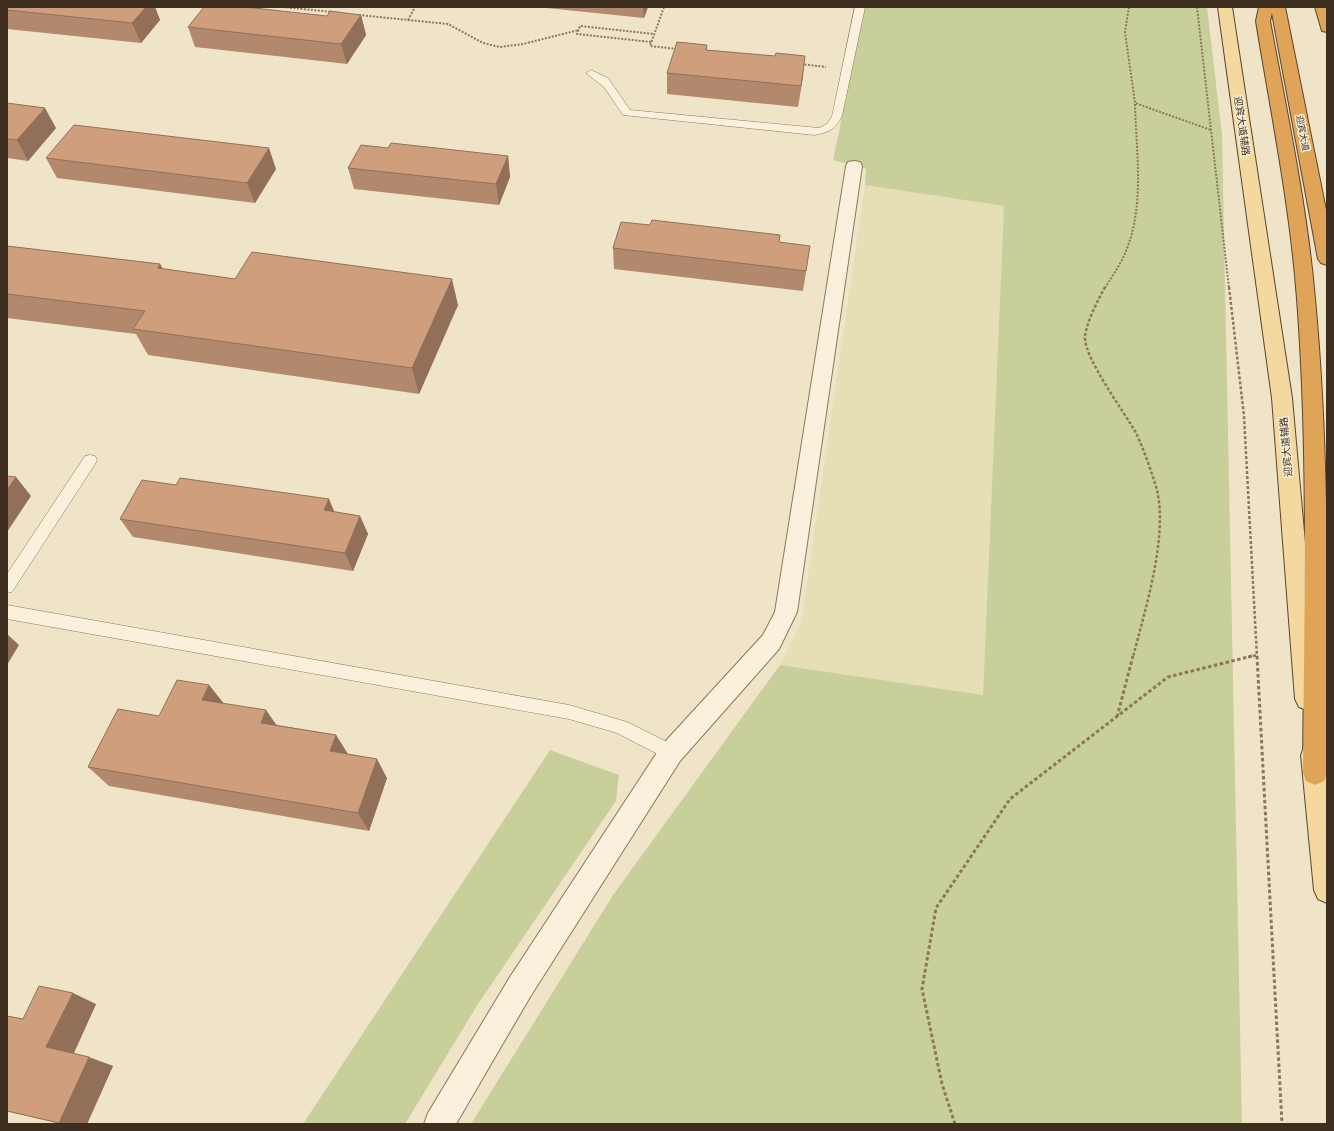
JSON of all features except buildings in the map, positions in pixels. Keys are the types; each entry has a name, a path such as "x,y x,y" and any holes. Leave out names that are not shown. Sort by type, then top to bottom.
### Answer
{"highway":[{"path":"1266,7 1263,21 1295,205 1309,336 1315,507 1315,773"},
{"name":"迎宾大道","path":"1278,7 1327,259"}],"main road":[{"name":"迎宾大道辅路","path":"1225,7 1282,398 1300,625 1327,890"}],"street":[{"path":"439,1124 520,986 671,753 771,642 786,612 854,166"}],"lane":[{"path":"591,73 600,76 608,82 617,103 626,114 814,132 826,130 834,124 860,7"},
{"path":"7,587 90,460"},
{"path":"7,612 569,712 621,727 671,753"}],"path":[{"path":"283,7 338,13"},
{"path":"408,20 415,7"},
{"path":"664,7 650,46 681,50"},
{"path":"1117,717 1152,585 1160,526 1157,491 1137,435 1092,363 1085,338 1095,305 1126,251 1134,224 1138,200 1135,103 1125,32 1129,7"},
{"path":"1197,7 1244,416 1282,1124"},
{"path":"353,14 456,26 482,43 507,47 526,44 564,32 579,30"},
{"path":"651,42 577,34 580,26 654,34"},
{"path":"799,63 846,69"},
{"path":"1135,103 1211,130"},
{"path":"955,1124 942,1084 922,989 936,908 1010,799 1168,677 1257,655"}],"shaded area":[{"path":"865,185 1004,206 983,695 780,665 801,623"}],"green space":[{"path":"865,7 1207,7 1222,135 1242,1124 471,1124 613,895 780,665 983,695 1004,206 865,185 866,169 833,160"},
{"path":"550,750 619,775 616,801 478,1004 405,1124 303,1124"}]}
